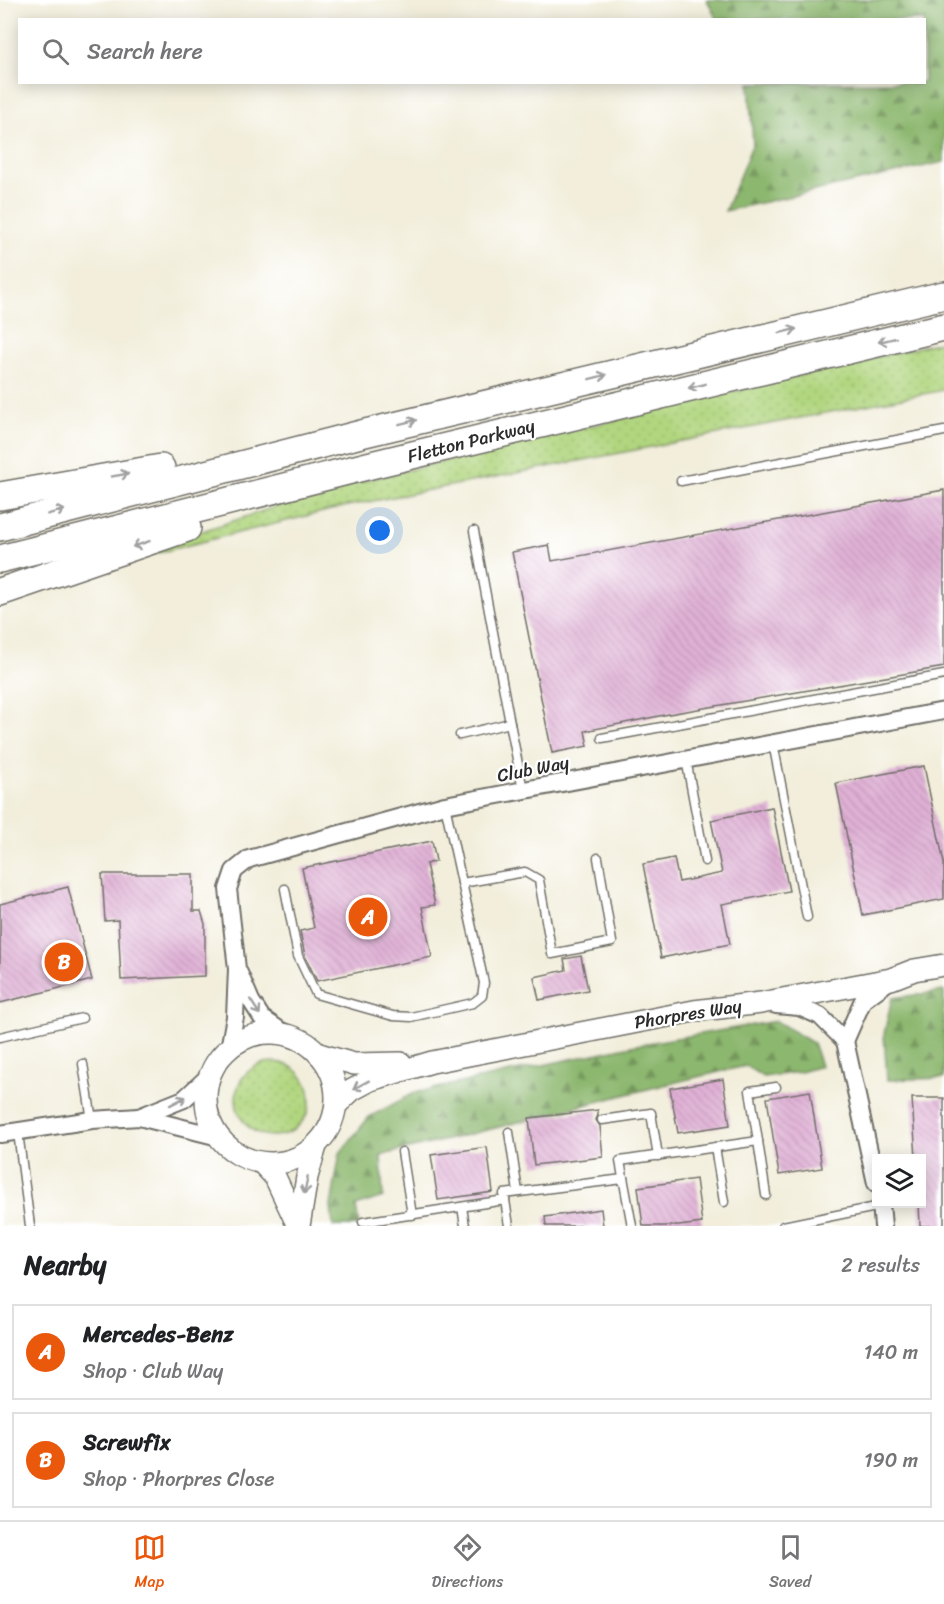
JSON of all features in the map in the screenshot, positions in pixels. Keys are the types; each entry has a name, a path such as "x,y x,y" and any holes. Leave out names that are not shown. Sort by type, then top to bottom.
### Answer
{"highway":[{"name":"Fletton Parkway","path":"0,527 365,433 944,295"},
{"name":"Fletton Parkway","path":"0,559 375,464 944,327"},
{"path":"0,496 365,433"},
{"path":"0,592 375,464"}],"street":[{"name":"Club Way","path":"229,1048 235,1017 237,969 228,889 234,871 249,859 445,805 944,711"},
{"name":"Phorpres Way","path":"336,1106 352,1090 371,1080 432,1062 694,1011 761,1004 891,979 914,970 944,965"},
{"name":"Club Way","path":"237,969 251,1001 262,1018 287,1035"},
{"path":"694,1011 732,998 874,971 914,970"},
{"path":"845,1041 863,1000 891,979"},
{"path":"761,1004 799,1007 820,1016 845,1041 872,1165"},
{"path":"298,1226 307,1177 316,1146 329,1127 336,1106 335,1087 330,1070 319,1054 305,1043 287,1035 267,1033 247,1038 229,1048 218,1060 210,1075 206,1096 209,1118 219,1137 231,1150 262,1163 281,1163 300,1157 316,1146"},
{"name":"Phorpres Way","path":"319,1054 354,1064 432,1062"},
{"path":"139,1117 184,1099 210,1075"},
{"path":"0,1134 92,1120 139,1117 219,1137"},
{"path":"262,1163 275,1177 298,1226"},
{"path":"881,1208 883,1226"}],"lane":[{"path":"681,481 944,431"},
{"path":"474,531 523,790"},
{"path":"602,738 944,675"},
{"path":"460,735 510,723"},
{"path":"773,742 807,917"},
{"path":"686,759 705,861"},
{"path":"285,889 298,956 316,994 393,1016 411,1017 473,1004 482,996 484,983 445,805"},
{"path":"462,883 525,872 539,880 552,954 612,942 598,858"},
{"path":"0,1037 82,1018"},
{"path":"83,1064 92,1120"},
{"path":"766,1195 750,1091 776,1087"},
{"path":"602,1120 651,1113 658,1156"},
{"path":"18,1132 30,1226"},
{"path":"509,1132 518,1192"},
{"path":"632,1226 620,1161 758,1141"},
{"path":"716,1147 724,1202"},
{"path":"402,1152 412,1215"},
{"path":"509,1226 504,1194 623,1179"},
{"path":"363,1222 505,1200"},
{"path":"783,1226 872,1206"},
{"path":"462,1207 465,1226"}],"green space":[{"path":"707,0 944,0 944,162 725,211 753,143 749,84 926,84 926,18 716,18"},
{"path":"944,341 944,390 347,506 68,575 333,488"},
{"path":"944,991 944,1078 887,1080 884,1034 892,998"},
{"path":"776,1021 813,1043 821,1066 800,1072 763,1077 746,1066 381,1155 383,1197 356,1206 359,1226 333,1226 331,1206 340,1153 369,1117 414,1093 636,1045"},
{"path":"266,1062 280,1062 294,1068 304,1078 310,1092 308,1113 294,1130 280,1136 266,1136 252,1130 242,1120 236,1106 236,1092 242,1078 252,1068"}],"building":[{"path":"944,490 944,667 669,714 585,731 588,746 552,753 512,552 549,545 552,561"},
{"path":"924,766 944,863 944,899 863,915 836,783"},
{"path":"772,807 789,891 722,904 730,944 661,958 643,864 674,858 679,882 722,873 711,820"},
{"path":"432,841 436,861 426,864 435,905 422,907 432,957 317,981 305,956 300,931 314,928 302,868"},
{"path":"102,874 193,874 193,911 201,911 205,924 205,976 121,980 118,920 105,921"},
{"path":"68,887 92,980 0,1003 0,904"},
{"path":"581,956 588,990 539,1000 534,977 566,970 564,959"},
{"path":"723,1079 730,1125 678,1133 670,1088"},
{"path":"810,1091 822,1168 779,1175 767,1098"},
{"path":"912,1098 944,1098 944,1226 920,1226 919,1208 926,1208 926,1154 916,1154"},
{"path":"598,1110 596,1120 600,1126 603,1157 534,1165 529,1118"},
{"path":"487,1147 493,1192 438,1200 431,1155"},
{"path":"696,1179 702,1223 679,1226 643,1226 638,1187"},
{"path":"601,1209 603,1226 546,1226 545,1217"}],"place":[{"name":"Mercedes-Benz","path":"368,917"},
{"name":"Screwfix","path":"64,962"}]}
